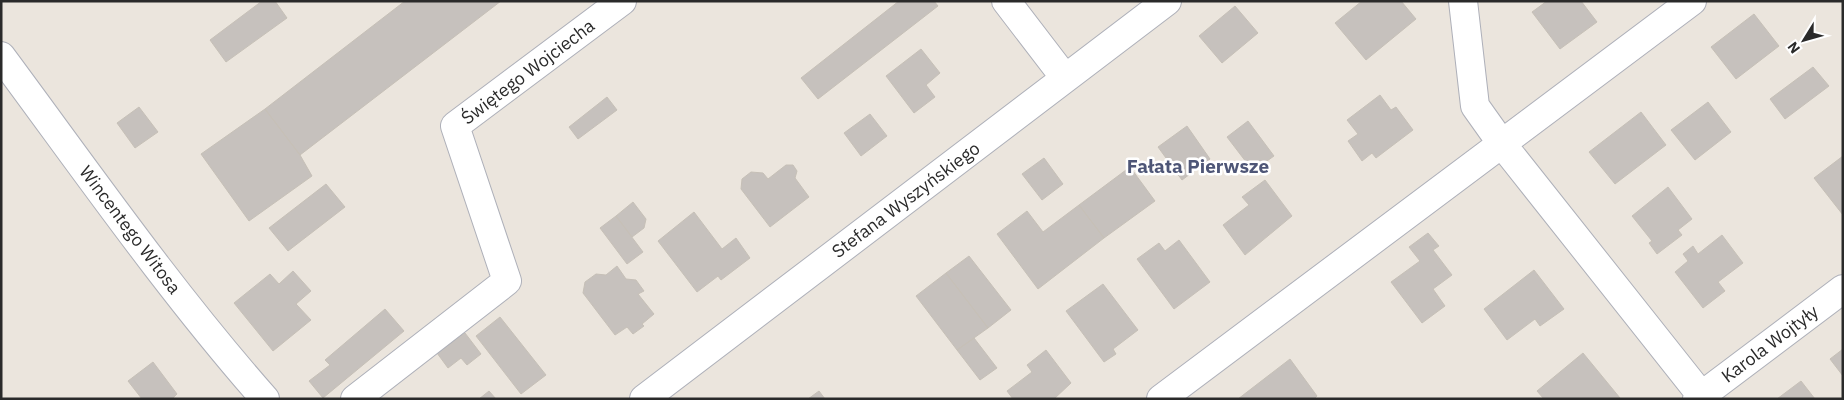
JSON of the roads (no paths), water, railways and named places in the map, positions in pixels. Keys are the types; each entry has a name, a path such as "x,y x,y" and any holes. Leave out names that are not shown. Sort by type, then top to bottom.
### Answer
{"street":[{"name":"Świętego Wojciecha","path":"355,399 507,281 455,126 622,1"},
{"path":"1006,1 1065,78"},
{"name":"Stefana Wyszyńskiego","path":"644,399 1167,1"},
{"path":"1463,1 1475,106 1502,144 1699,397"},
{"path":"1161,399 1692,1"},
{"name":"Wincentego Witosa","path":"1,56 156,265 224,352 265,399"},
{"name":"Karola Wojtyły","path":"1699,397 1843,289"}],"district":[{"name":"Fałata Pierwsze","path":"1198,166"}]}
